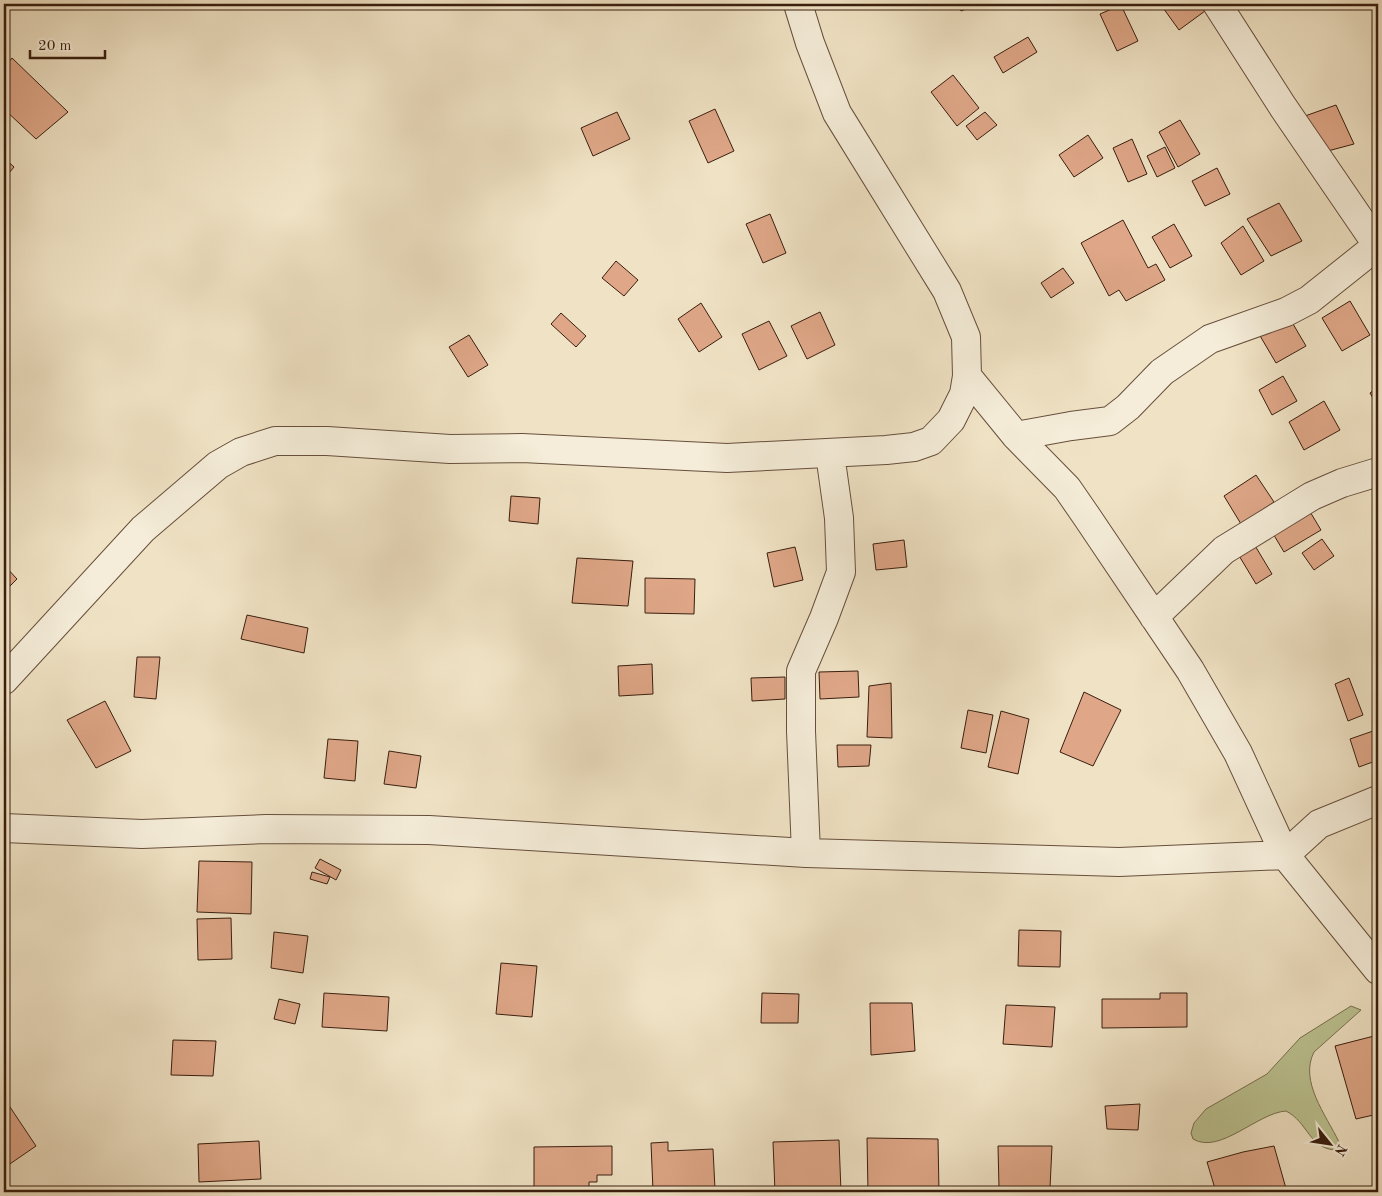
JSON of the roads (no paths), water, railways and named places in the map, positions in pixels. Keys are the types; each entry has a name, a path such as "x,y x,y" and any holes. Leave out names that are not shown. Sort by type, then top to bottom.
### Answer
{"street":[{"path":"4,680 143,529 218,465 241,452 275,442 327,441 450,449 522,448 728,458 914,448 931,441 951,420 964,394 967,376 966,337 947,291 837,113 810,43 798,4"},
{"path":"1016,436 1062,427 1110,421 1128,407 1162,372 1210,339 1286,312 1309,300 1378,246 1283,107 1217,4"},
{"path":"967,376 1016,436 1067,488 1190,670 1238,753 1285,855 1378,970"},
{"path":"806,854 801,731 801,671 841,572 839,518 830,454"},
{"path":"1154,617 1224,550 1237,541 1312,496 1342,483 1378,472"},
{"path":"4,828 142,834 266,829 429,830 806,854 1120,862 1285,855 1319,824 1378,800"}]}
